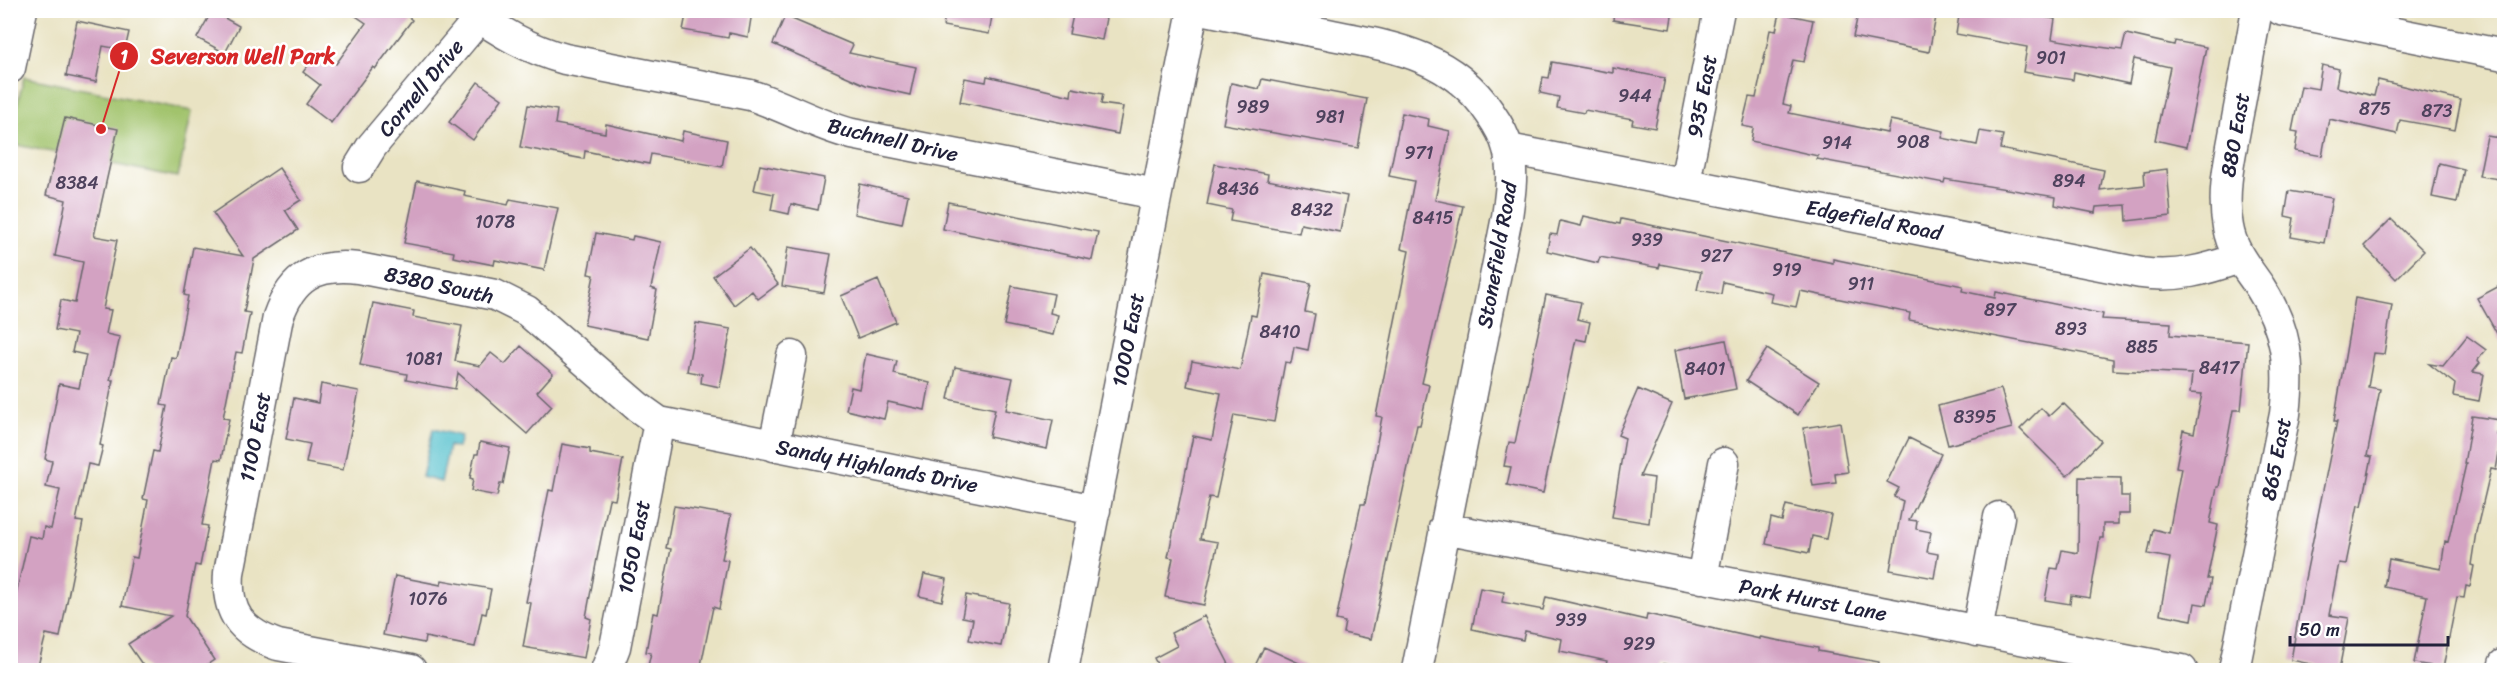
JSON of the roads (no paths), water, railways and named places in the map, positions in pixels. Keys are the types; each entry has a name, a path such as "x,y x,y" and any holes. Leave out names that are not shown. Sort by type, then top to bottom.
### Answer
{"street":[{"path":"10,68 22,10"},
{"name":"1000 East","path":"1063,670 1193,10"},
{"name":"Stonefield Road","path":"1206,10 1393,47 1426,58 1457,76 1480,98 1497,124 1508,149 1512,183 1507,217 1417,670"},
{"name":"935 East","path":"1685,182 1719,10"},
{"name":"880 East","path":"2239,258 2228,229 2225,198 2229,161 2257,10"},
{"path":"2281,10 2505,55"},
{"name":"Buchnell Drive","path":"478,13 509,38 536,51 565,59 750,95 777,103 834,130 1156,194"},
{"name":"Cornell Drive","path":"359,167 372,146 478,13"},
{"name":"Edgefield Road","path":"1508,149 2161,276 2207,270 2239,258"},
{"name":"865 East","path":"2234,670 2285,414 2289,381 2286,347 2277,315 2260,286 2239,258"},
{"name":"8380 South","path":"320,269 340,266 358,268 495,295 512,301 527,311 638,407 660,422"},
{"name":"1100 East","path":"320,269 305,277 292,288 278,317 229,573 228,590 238,621 263,640 278,645 411,670"},
{"path":"774,446 792,357"},
{"name":"Sandy Highlands Drive","path":"660,422 1095,510"},
{"name":"1050 East","path":"606,670 615,647 660,422"},
{"path":"1702,578 1724,463"},
{"path":"1977,631 1999,517"},
{"name":"Park Hurst Lane","path":"1444,528 2182,670"},
{"path":"2503,670 2505,664"}],"water":[{"path":"433,429 461,436 458,448 449,446 441,482 422,477"}],"place":[{"name":"Severson Well Park","path":"101,129"}]}
